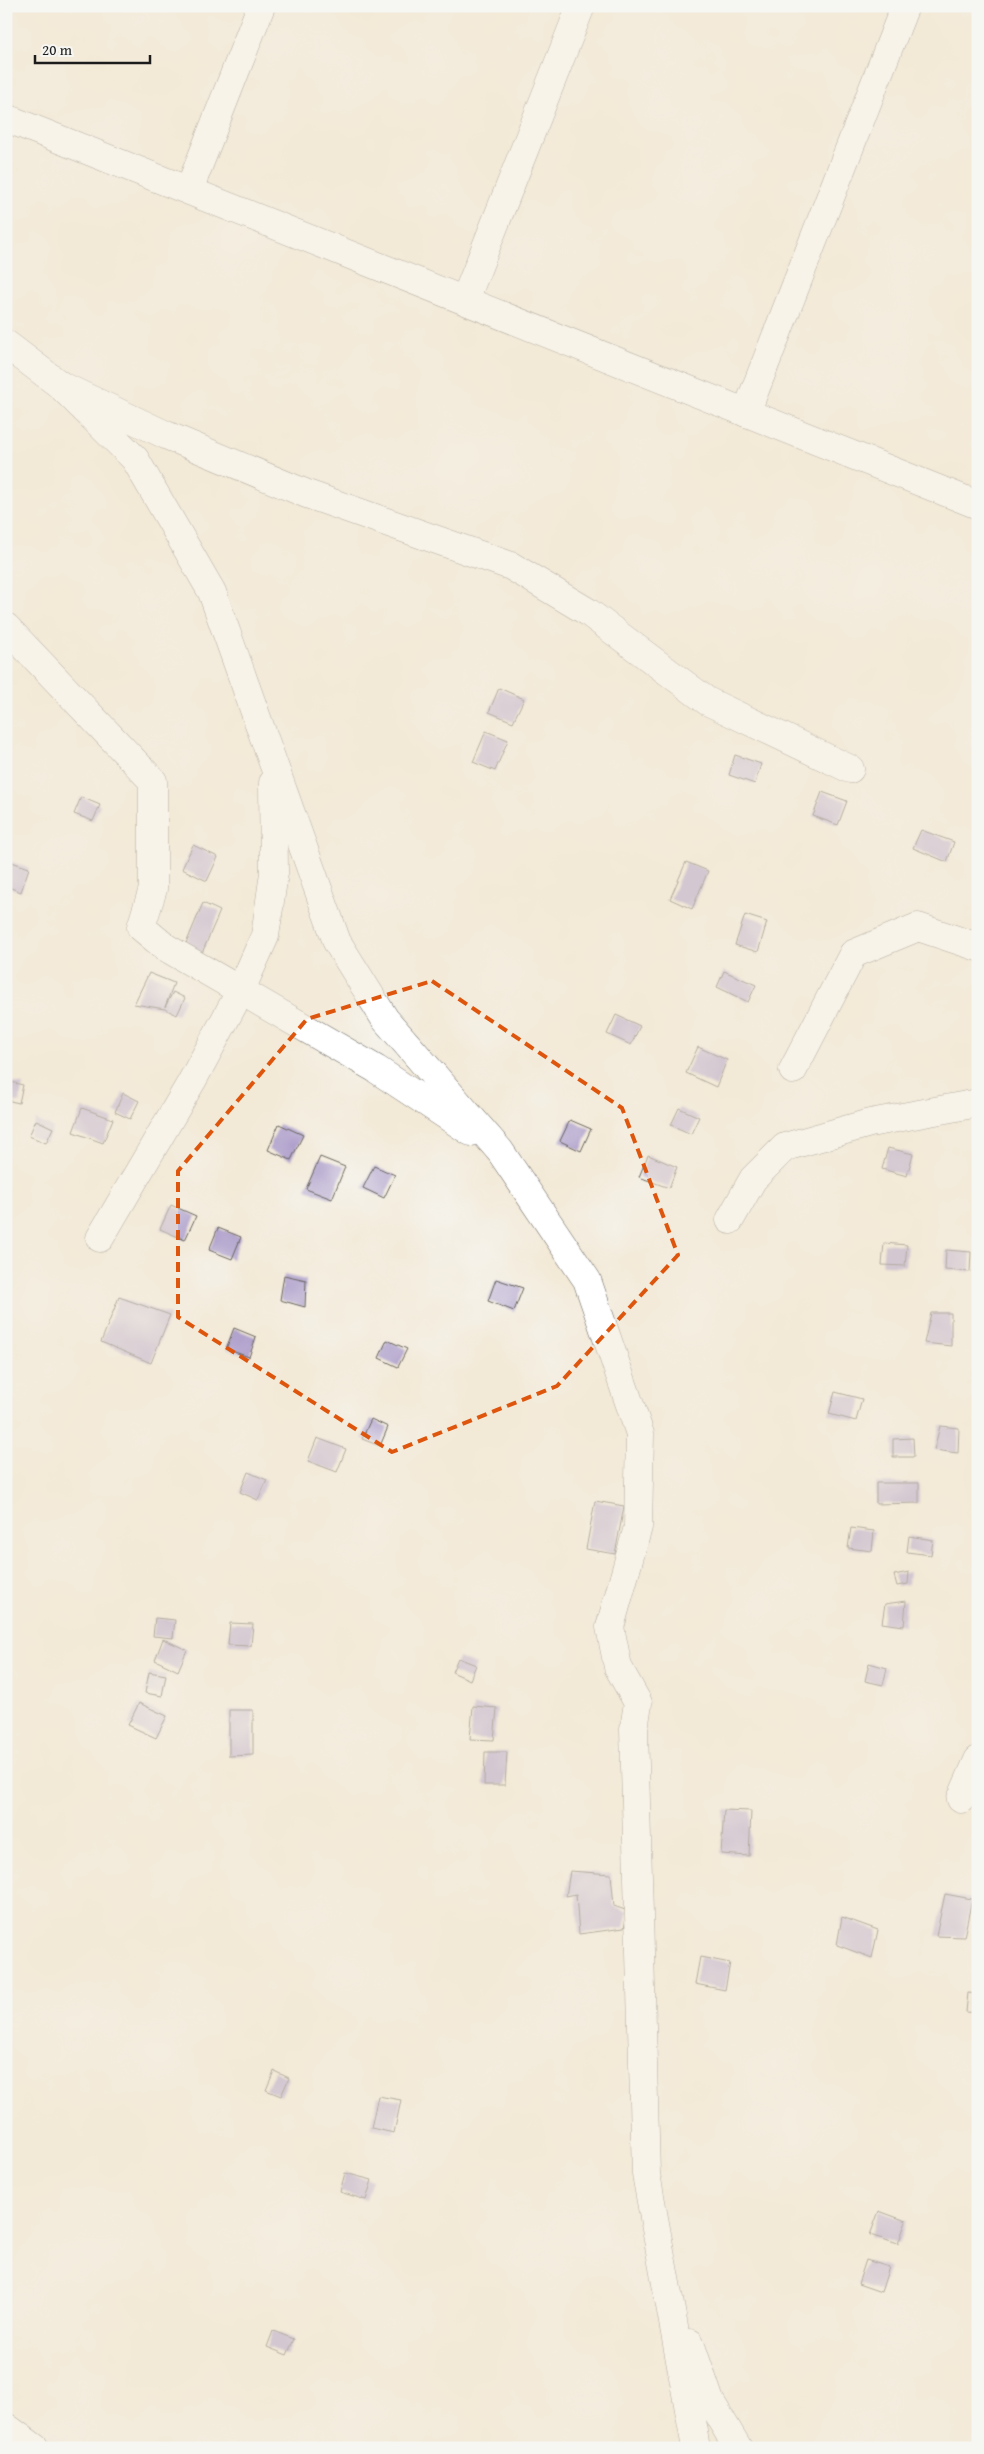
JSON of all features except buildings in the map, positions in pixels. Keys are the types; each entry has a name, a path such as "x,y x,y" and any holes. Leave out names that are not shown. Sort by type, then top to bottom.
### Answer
{"street":[{"path":"189,190 262,6"},
{"path":"465,300 581,6"},
{"path":"746,413 905,6"},
{"path":"6,118 978,505"},
{"path":"6,344 60,385 135,459 212,592 337,942 385,1019 500,1151 587,1280 640,1434 638,1527 610,1628 618,1667 638,1704 634,1730 646,2174 696,2448"},
{"path":"60,385 166,435 307,494 511,566 588,612 707,700 850,769"},
{"path":"6,627 152,780 153,889 141,927 165,947 376,1069 500,1151"},
{"path":"100,1238 187,1090 240,992 265,936 274,873 273,762"},
{"path":"793,1070 853,954 918,927 978,947"},
{"path":"730,1220 753,1180 785,1147 870,1123 978,1103"},
{"path":"961,1798 978,1760"},
{"path":"661,2254 710,2401 738,2448"},
{"path":"6,2427 35,2448"}],"highlighted area":[{"path":"432,981 622,1108 678,1255 557,1386 392,1452 178,1317 178,1171 307,1019"}]}
